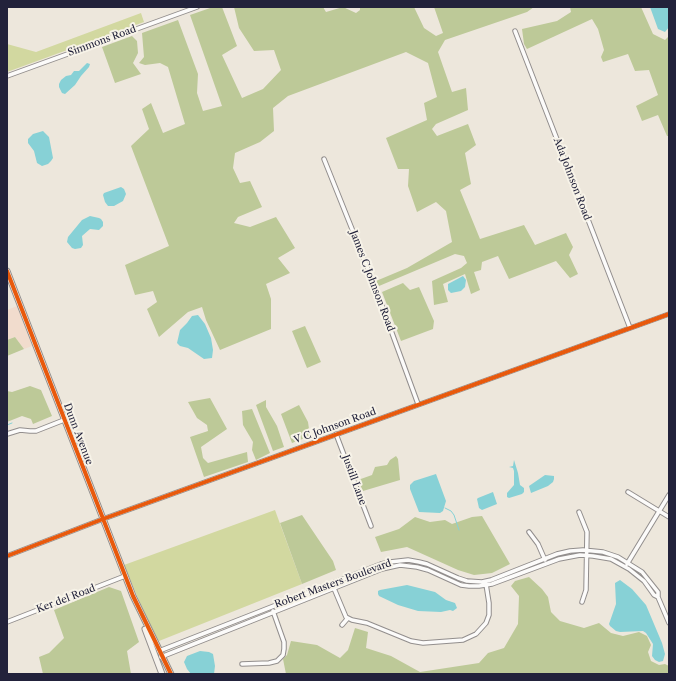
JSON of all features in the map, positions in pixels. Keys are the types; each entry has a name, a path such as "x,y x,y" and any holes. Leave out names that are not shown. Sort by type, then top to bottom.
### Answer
{"main road":[{"name":"Dunn Avenue","path":"7,271 135,602 157,652 162,656 171,674"},
{"name":"Dunn Avenue","path":"157,652 156,658 162,674"}],"street":[{"name":"Simmons Road","path":"7,76 197,7"},
{"name":"Ada Johnson Road","path":"515,31 630,328"},
{"name":"James C Johnson Road","path":"324,159 372,279 418,404"},
{"name":"V C Johnson Road","path":"7,556 103,519 669,314"},
{"path":"7,434 20,430 30,432 36,431 64,420"},
{"name":"Justill Lane","path":"336,434 371,526"},
{"path":"628,492 669,517"},
{"path":"626,567 669,495"},
{"path":"579,512 587,532 586,590 582,602"},
{"path":"529,532 539,546 545,561"},
{"name":"Robert Masters Boulevard","path":"156,658 382,569 400,565 423,568 461,585 469,586 485,583 570,551 587,550 611,554 628,562 642,572 658,592 658,597 669,623"},
{"name":"Robert Masters Boulevard","path":"545,561 571,555 586,555 611,559 626,567 644,581 654,595 658,597"},
{"name":"Robert Masters Boulevard","path":"157,652 381,564 408,560 427,564 467,581 485,583"},
{"name":"Ker del Road","path":"7,622 125,576"},
{"path":"332,583 344,613 348,618 367,623 411,641 423,643 463,640 476,634 486,622 489,610 485,583"},
{"path":"242,664 269,663 277,661 283,655 284,642 271,607"},
{"path":"342,625 348,618"}],"shaded area":[{"path":"17,306 32,346 24,349 15,337 7,340 7,310"}],"green space":[{"path":"213,7 222,7 237,46 222,55 242,98 263,89 281,70 274,50 254,51 239,28 234,7 323,7 326,12 343,7 356,13 360,10 360,7 414,7 424,28 436,36 443,33 434,7 534,7 527,12 445,40 438,52 452,92 466,88 468,110 436,124 432,129 437,136 468,124 476,145 465,153 471,184 460,190 480,239 524,225 535,245 566,233 573,247 569,255 578,274 570,278 556,261 509,279 498,256 482,262 481,270 474,272 480,290 471,294 465,274 443,284 448,302 434,305 432,281 461,268 467,263 464,256 455,254 379,286 376,281 407,268 452,242 446,211 436,202 417,212 408,186 409,169 398,169 386,138 427,120 424,103 437,97 428,63 406,52 288,96 273,108 274,131 260,142 235,153 233,168 240,183 250,181 262,207 238,217 234,223 250,227 276,217 295,248 278,258 290,273 266,284 271,299 271,329 220,350 206,320 202,307 188,312 159,337 147,309 157,302 153,291 135,295 125,265 169,246 131,146 149,129 142,109 151,103 163,133 185,124 168,67 160,63 145,65 139,63 144,57 142,33 178,20 198,74 197,93 203,111 222,106 190,15"},
{"path":"570,7 641,7 653,34 665,40 669,36 669,136 667,136 658,115 642,121 636,106 658,95 649,70 635,71 628,54 603,62 601,57 604,50 598,29 592,19 527,49 524,44 522,29 557,21 571,12"},
{"path":"141,13 144,22 7,72 7,44 36,52"},
{"path":"132,36 137,41 138,53 133,63 141,74 115,83 102,47"},
{"path":"403,283 410,290 419,287 434,321 433,329 401,341 382,292"},
{"path":"305,326 321,362 307,368 292,331"},
{"path":"15,337 24,349 7,356 7,340"},
{"path":"30,386 41,390 52,416 33,424 31,419 22,416 7,422 7,391 12,392"},
{"path":"210,398 227,429 201,447 203,458 208,463 247,452 248,462 204,477 190,437 208,431 207,425 197,418 188,402"},
{"path":"266,400 266,407 277,426 284,447 273,451 256,405"},
{"path":"299,405 308,422 310,436 292,443 281,414"},
{"path":"252,409 270,453 256,460 252,450 253,442 243,425 242,411"},
{"path":"396,456 398,459 400,480 363,491 358,480 372,475 375,467 387,465 390,460"},
{"path":"275,510 302,584 159,641 146,617 124,565"},
{"path":"302,515 333,561 336,570 302,584 280,523"},
{"path":"482,516 510,564 492,573 474,575 458,570 407,547 381,552 375,537 399,529 415,517 430,522 445,520 452,524 472,517"},
{"path":"529,577 548,597 551,612 560,621 584,628 599,623 611,633 623,636 639,632 647,636 651,645 648,652 651,661 659,665 665,664 669,666 669,674 286,674 283,659 287,655 291,641 317,645 340,658 348,650 355,628 368,632 366,648 391,656 420,672 479,663 488,653 504,648 518,624 519,596 511,586 515,581"},
{"path":"109,587 121,591 139,642 127,651 131,674 43,674 39,657 49,653 64,638 54,610"}],"water":[{"path":"650,7 669,7 669,27 665,32 658,29"},
{"path":"87,63 90,64 89,67 75,85 65,94 62,93 59,87 61,80 66,76 71,75 74,71 79,71"},
{"path":"43,131 49,137 53,158 48,164 42,166 37,163 34,151 28,143 28,139 33,134"},
{"path":"121,187 124,189 126,194 123,201 114,206 108,206 105,202 103,195 104,193"},
{"path":"90,216 101,219 103,226 99,230 90,229 82,236 83,245 81,248 72,248 67,242 68,237 82,220"},
{"path":"463,276 466,280 465,287 461,291 451,293 448,290 448,284"},
{"path":"198,315 205,324 211,338 213,350 212,358 204,359 188,348 180,346 177,343 180,330 192,316"},
{"path":"514,460 520,485 524,488 524,492 509,498 507,497 507,493 514,485 514,471 513,468 509,467 513,466"},
{"path":"436,474 446,501 443,511 440,513 419,512 410,489 410,485 414,481"},
{"path":"545,475 554,476 553,482 548,486 531,493 529,486"},
{"path":"493,492 497,504 482,510 479,508 477,499"},
{"path":"620,580 632,589 646,605 662,643 665,654 663,661 659,662 652,656 653,644 643,631 620,632 616,631 610,626 609,624 616,604 615,583"},
{"path":"407,585 435,592 446,600 455,603 457,608 453,611 450,610 441,612 418,611 398,605 379,596 378,594 378,591 380,590"},
{"path":"200,651 213,654 215,666 214,674 191,674 187,669 184,662 187,656"}],"waterway":[{"path":"7,425 12,423"},
{"path":"445,508 451,511 454,515 459,530"}],"cycle path":[{"path":"7,271 133,596 171,674"},
{"path":"7,556 103,519 669,314"}]}
